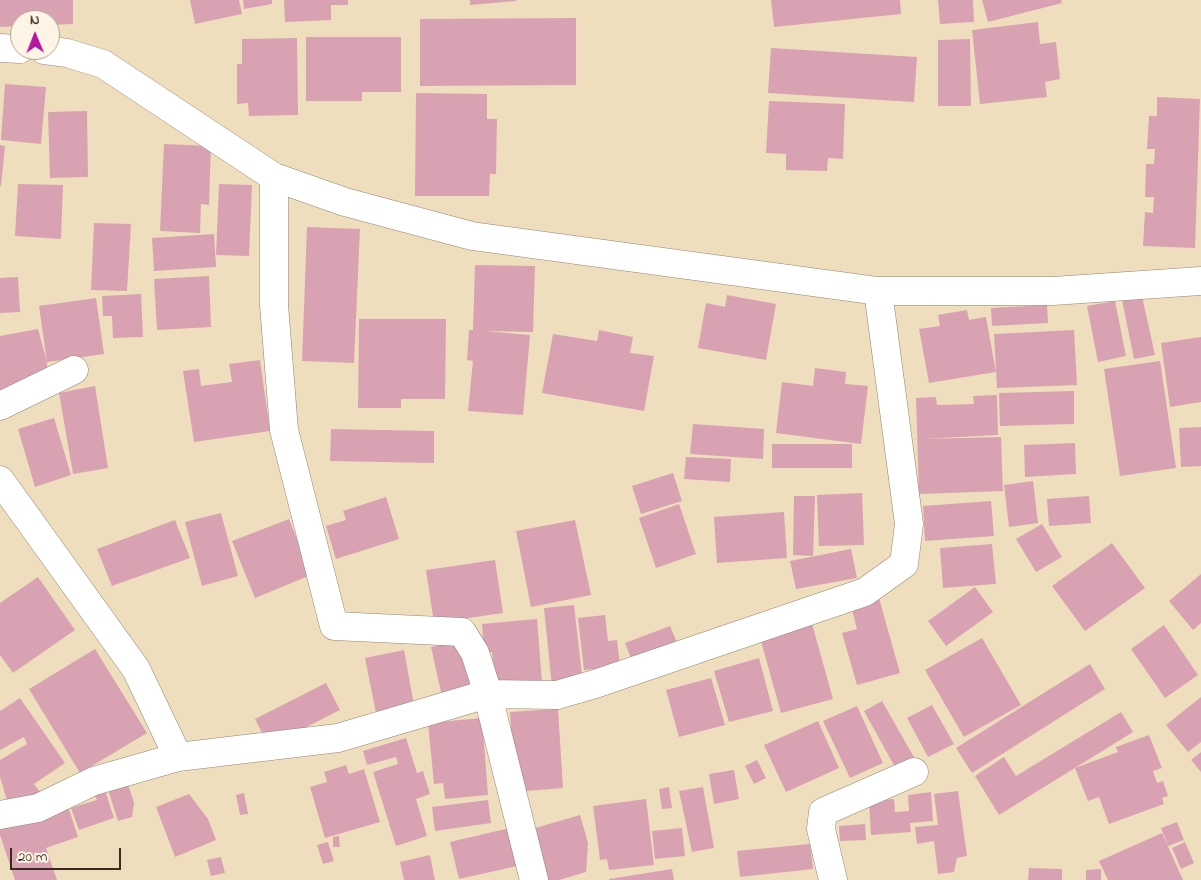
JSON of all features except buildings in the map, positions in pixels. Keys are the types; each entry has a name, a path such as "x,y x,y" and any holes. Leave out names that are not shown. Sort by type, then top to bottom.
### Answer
{"street":[{"path":"60,52 103,64 274,177 345,202 472,236 878,291 1053,290 1201,281"},
{"path":"274,177 274,305 284,430 334,626 462,632 475,653 487,694 534,880"},
{"path":"0,815 38,808 94,781 178,757 338,738 487,694 557,695 595,684 865,592 904,564 909,524 878,291"},
{"path":"0,406 74,370"},
{"path":"0,480 136,669 178,757"},
{"path":"833,880 821,829 823,812 914,772"}]}
